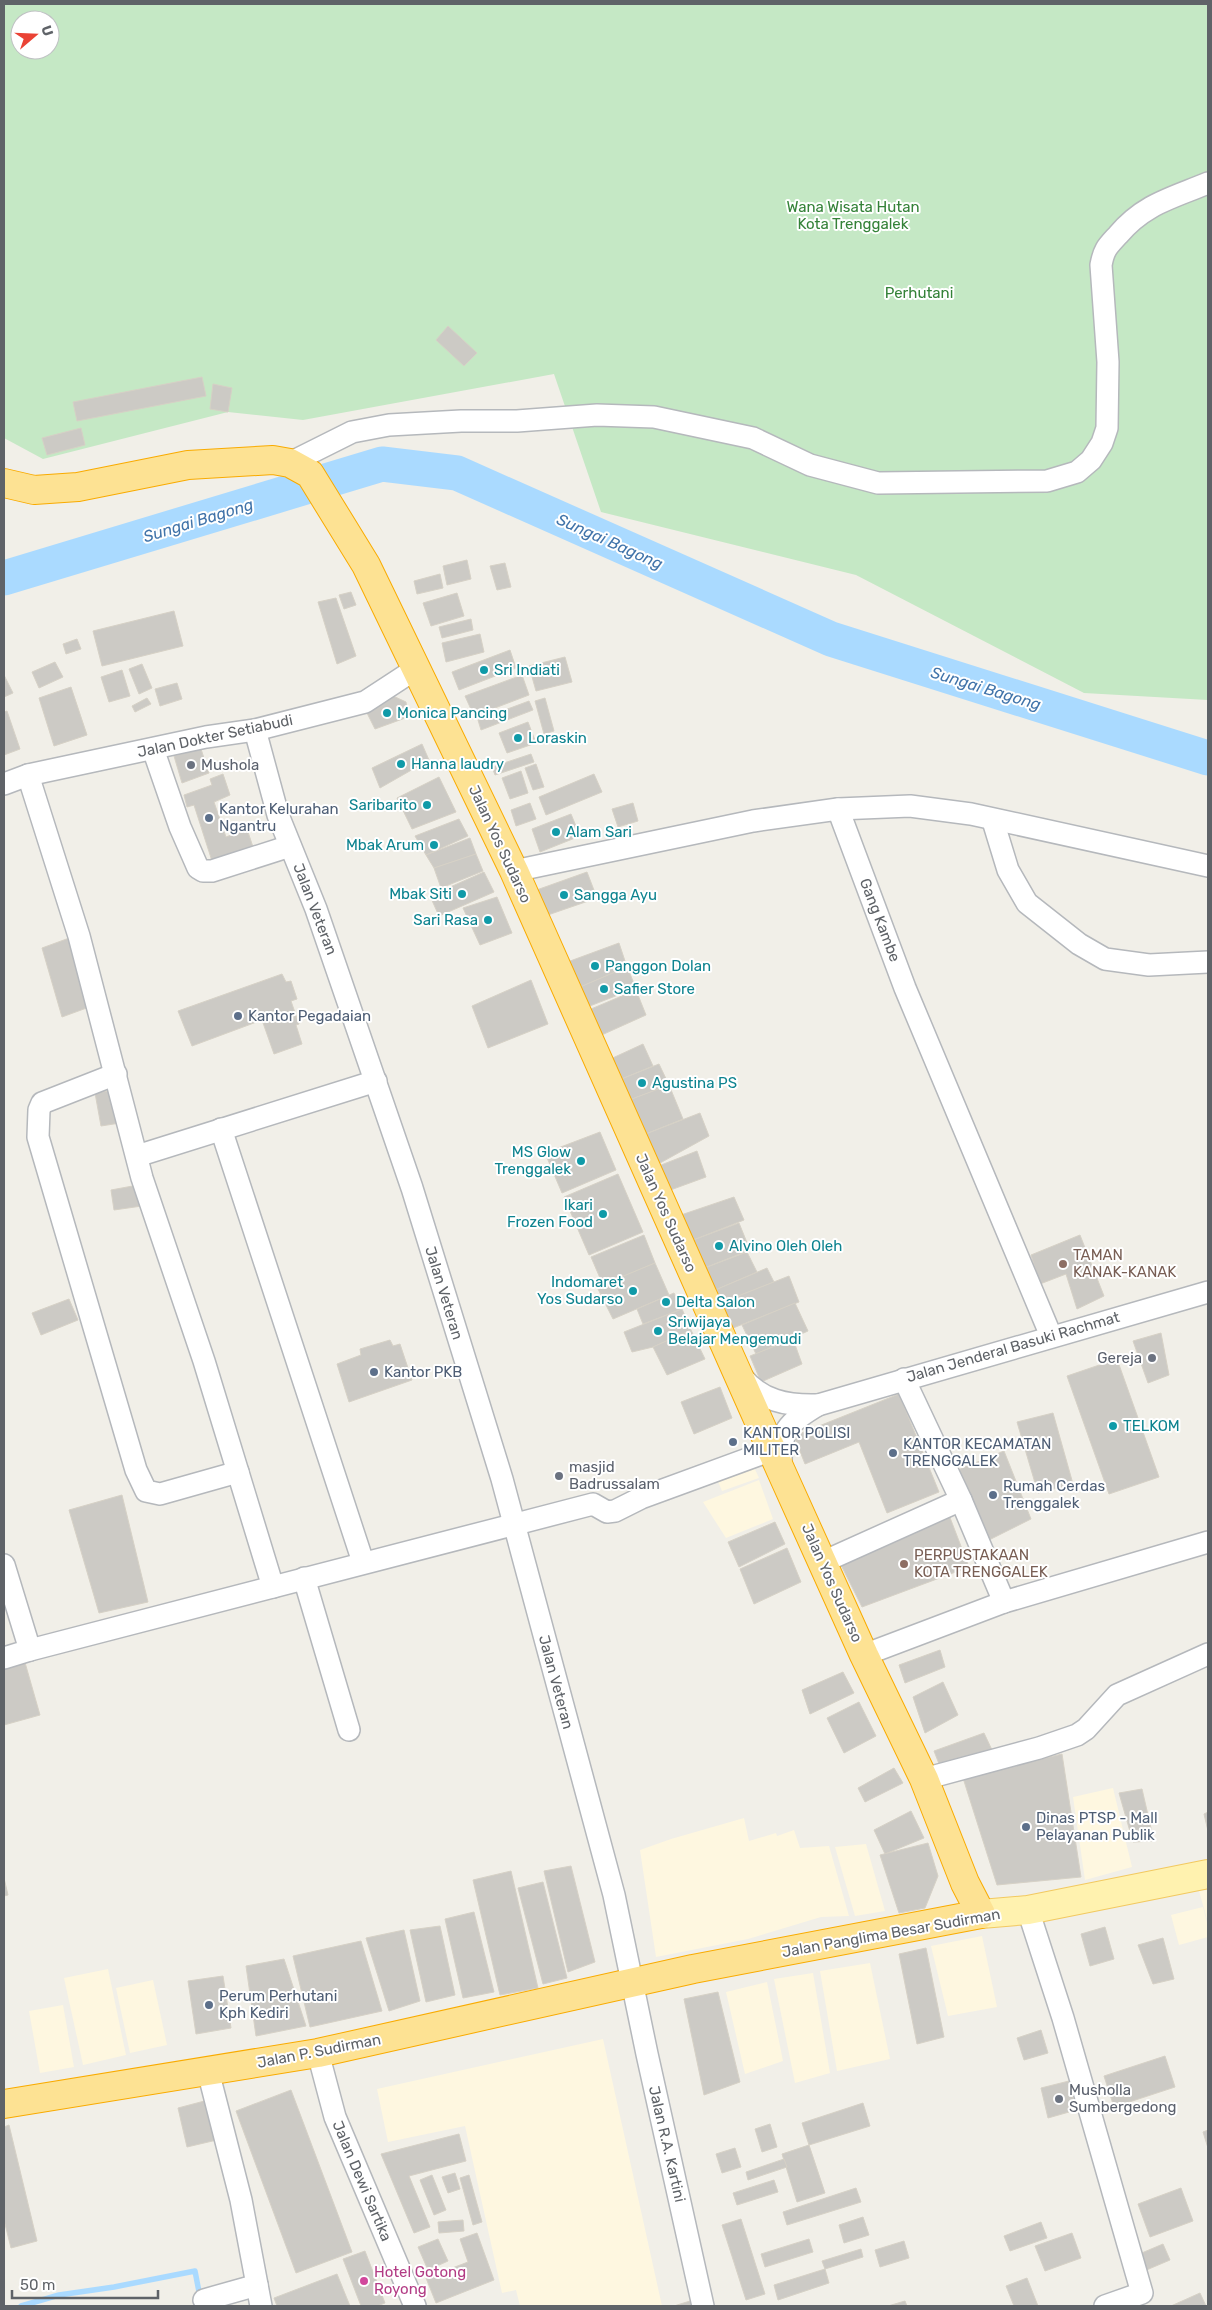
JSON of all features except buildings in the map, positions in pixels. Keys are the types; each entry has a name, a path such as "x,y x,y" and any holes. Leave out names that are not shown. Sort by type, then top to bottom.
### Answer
{"highway":[{"path":"4,483 34,490 78,487 188,466 273,460 300,468"},
{"name":"Jalan Yos Sudarso","path":"300,468 366,565 514,870 864,1655 924,1780 960,1865 965,1883 980,1914"},
{"path":"943,1922 954,1912 959,1898 960,1865"},
{"name":"Jalan Panglima Besar Sudirman","path":"632,1982 980,1914"},
{"name":"Jalan P. Sudirman","path":"4,2104 318,2053 632,1982"}],"main road":[{"name":"Jalan Panglima Besar Sudirman","path":"980,1914 1028,1910 1208,1874"}],"street":[{"path":"300,468 352,432 389,425 461,421 517,421 597,415 654,417 753,438 810,465 878,483 1047,481 1077,472 1097,451 1107,428 1108,362 1101,265 1104,250 1126,224 1148,207 1208,183"},
{"name":"Jalan Dokter Setiabudi","path":"4,784 28,775 206,737 255,730 365,702 417,668"},
{"name":"Jalan Veteran","path":"255,730 278,815 316,908 376,1081 496,1460 614,1895 632,1982"},
{"path":"153,749 180,827 198,868 203,871 212,871 240,864 290,846"},
{"path":"28,775 79,936 137,1156 273,1588"},
{"path":"514,870 753,821 838,809 910,806 971,814 993,821 1208,866"},
{"name":"Gang Kambe","path":"838,809 906,988 1051,1336"},
{"path":"993,821 1008,870 1027,903 1079,944 1105,960 1149,965 1208,962"},
{"path":"116,1074 42,1103 38,1110 38,1137 136,1470 146,1491 160,1494 238,1472"},
{"path":"137,1156 376,1081"},
{"path":"221,1129 364,1562"},
{"name":"Jalan Jenderal Basuki Rachmat","path":"818,1405 1051,1336 1207,1297"},
{"path":"737,1372 752,1389 772,1400 796,1406 818,1405"},
{"path":"904,1379 961,1500 1004,1602"},
{"path":"4,1658 273,1588 364,1562 593,1504 607,1512 615,1511 640,1498 777,1461 785,1430 795,1419 818,1405"},
{"path":"824,1562 961,1500"},
{"path":"864,1655 1004,1602 1208,1542"},
{"path":"4,1565 30,1650"},
{"path":"304,1578 349,1730"},
{"path":"924,1780 1039,1748 1077,1735 1086,1729 1117,1695 1208,1654"},
{"path":"1028,1910 1063,2018 1144,2300 1104,2306"},
{"name":"Jalan R.A. Kartini","path":"632,1982 703,2306"},
{"name":"Jalan Dewi Sartika","path":"318,2053 334,2117 408,2304"},
{"path":"208,2071 241,2200 261,2306"},
{"path":"204,2300 256,2286"}],"shaded area":[{"path":"752,1463 759,1478 722,1491 716,1477"},
{"path":"759,1480 773,1519 726,1538 703,1502"},
{"path":"1113,1788 1132,1867 1085,1880 1073,1797"},
{"path":"744,1818 749,1841 776,1833 777,1836 794,1830 800,1848 829,1846 849,1916 821,1917 748,1939 656,1957 640,1850"},
{"path":"866,1844 885,1911 855,1916 835,1847"},
{"path":"1208,1890 1208,1923 1199,1891"},
{"path":"1203,1907 1208,1926 1208,1937 1179,1945 1171,1915"},
{"path":"982,1936 997,2007 948,2016 931,1946"},
{"path":"870,1963 890,2059 837,2071 820,1971"},
{"path":"108,1969 126,2055 83,2065 64,1978"},
{"path":"813,1973 830,2073 795,2083 774,1979"},
{"path":"153,1980 167,2045 130,2053 116,1988"},
{"path":"767,1982 783,2061 745,2074 726,1992"},
{"path":"63,2005 74,2067 40,2073 29,2011"},
{"path":"603,2039 662,2306 520,2306 516,2290 502,2293 465,2126 388,2142 377,2089"}],"green space":[{"name":"Perhutani","path":"4,4 1208,4 1208,700 1084,693 856,575 601,512 554,374 303,420 228,412 43,459 4,438"}],"waterway":[{"name":"Sungai Bagong","path":"4,578 382,464 457,473 831,639 1208,758"},
{"path":"21,2306 59,2295 114,2287 195,2271 200,2297"}],"place":[{"name":"Sri Indiati","path":"484,670"},
{"name":"Monica Pancing","path":"387,713"},
{"name":"Loraskin","path":"518,738"},
{"name":"Hanna laudry","path":"401,764"},
{"name":"Mushola","path":"191,765"},
{"name":"Saribarito","path":"427,805"},
{"name":"Kantor Kelurahan Ngantru","path":"209,818"},
{"name":"Alam Sari","path":"556,832"},
{"name":"Mbak Arum","path":"434,845"},
{"name":"Mbak Siti","path":"462,894"},
{"name":"Sangga Ayu","path":"564,895"},
{"name":"Sari Rasa","path":"488,920"},
{"name":"Panggon Dolan","path":"595,966"},
{"name":"Safier Store","path":"604,989"},
{"name":"Kantor Pegadaian","path":"238,1016"},
{"name":"Agustina PS","path":"642,1083"},
{"name":"MS Glow Trenggalek","path":"581,1161"},
{"name":"Ikari Frozen Food","path":"603,1214"},
{"name":"Alvino Oleh Oleh","path":"719,1246"},
{"name":"TAMAN KANAK-KANAK","path":"1063,1264"},
{"name":"Indomaret Yos Sudarso","path":"633,1291"},
{"name":"Delta Salon","path":"666,1302"},
{"name":"Sriwijaya Belajar Mengemudi","path":"658,1331"},
{"name":"Gereja","path":"1152,1358"},
{"name":"Kantor PKB","path":"374,1372"},
{"name":"TELKOM","path":"1113,1426"},
{"name":"KANTOR POLISI MILITER","path":"733,1442"},
{"name":"KANTOR KECAMATAN TRENGGALEK","path":"893,1453"},
{"name":"masjid Badrussalam","path":"559,1476"},
{"name":"Rumah Cerdas Trenggalek","path":"993,1495"},
{"name":"PERPUSTAKAAN KOTA TRENGGALEK","path":"904,1564"},
{"name":"Dinas PTSP - Mall Pelayanan Publik","path":"1026,1827"},
{"name":"Perum Perhutani Kph Kediri","path":"209,2005"},
{"name":"Musholla Sumbergedong","path":"1059,2099"},
{"name":"Hotel Gotong Royong","path":"364,2281"}],"park label":[{"name":"Wana Wisata Hutan Kota Trenggalek","path":"853,216"}]}
